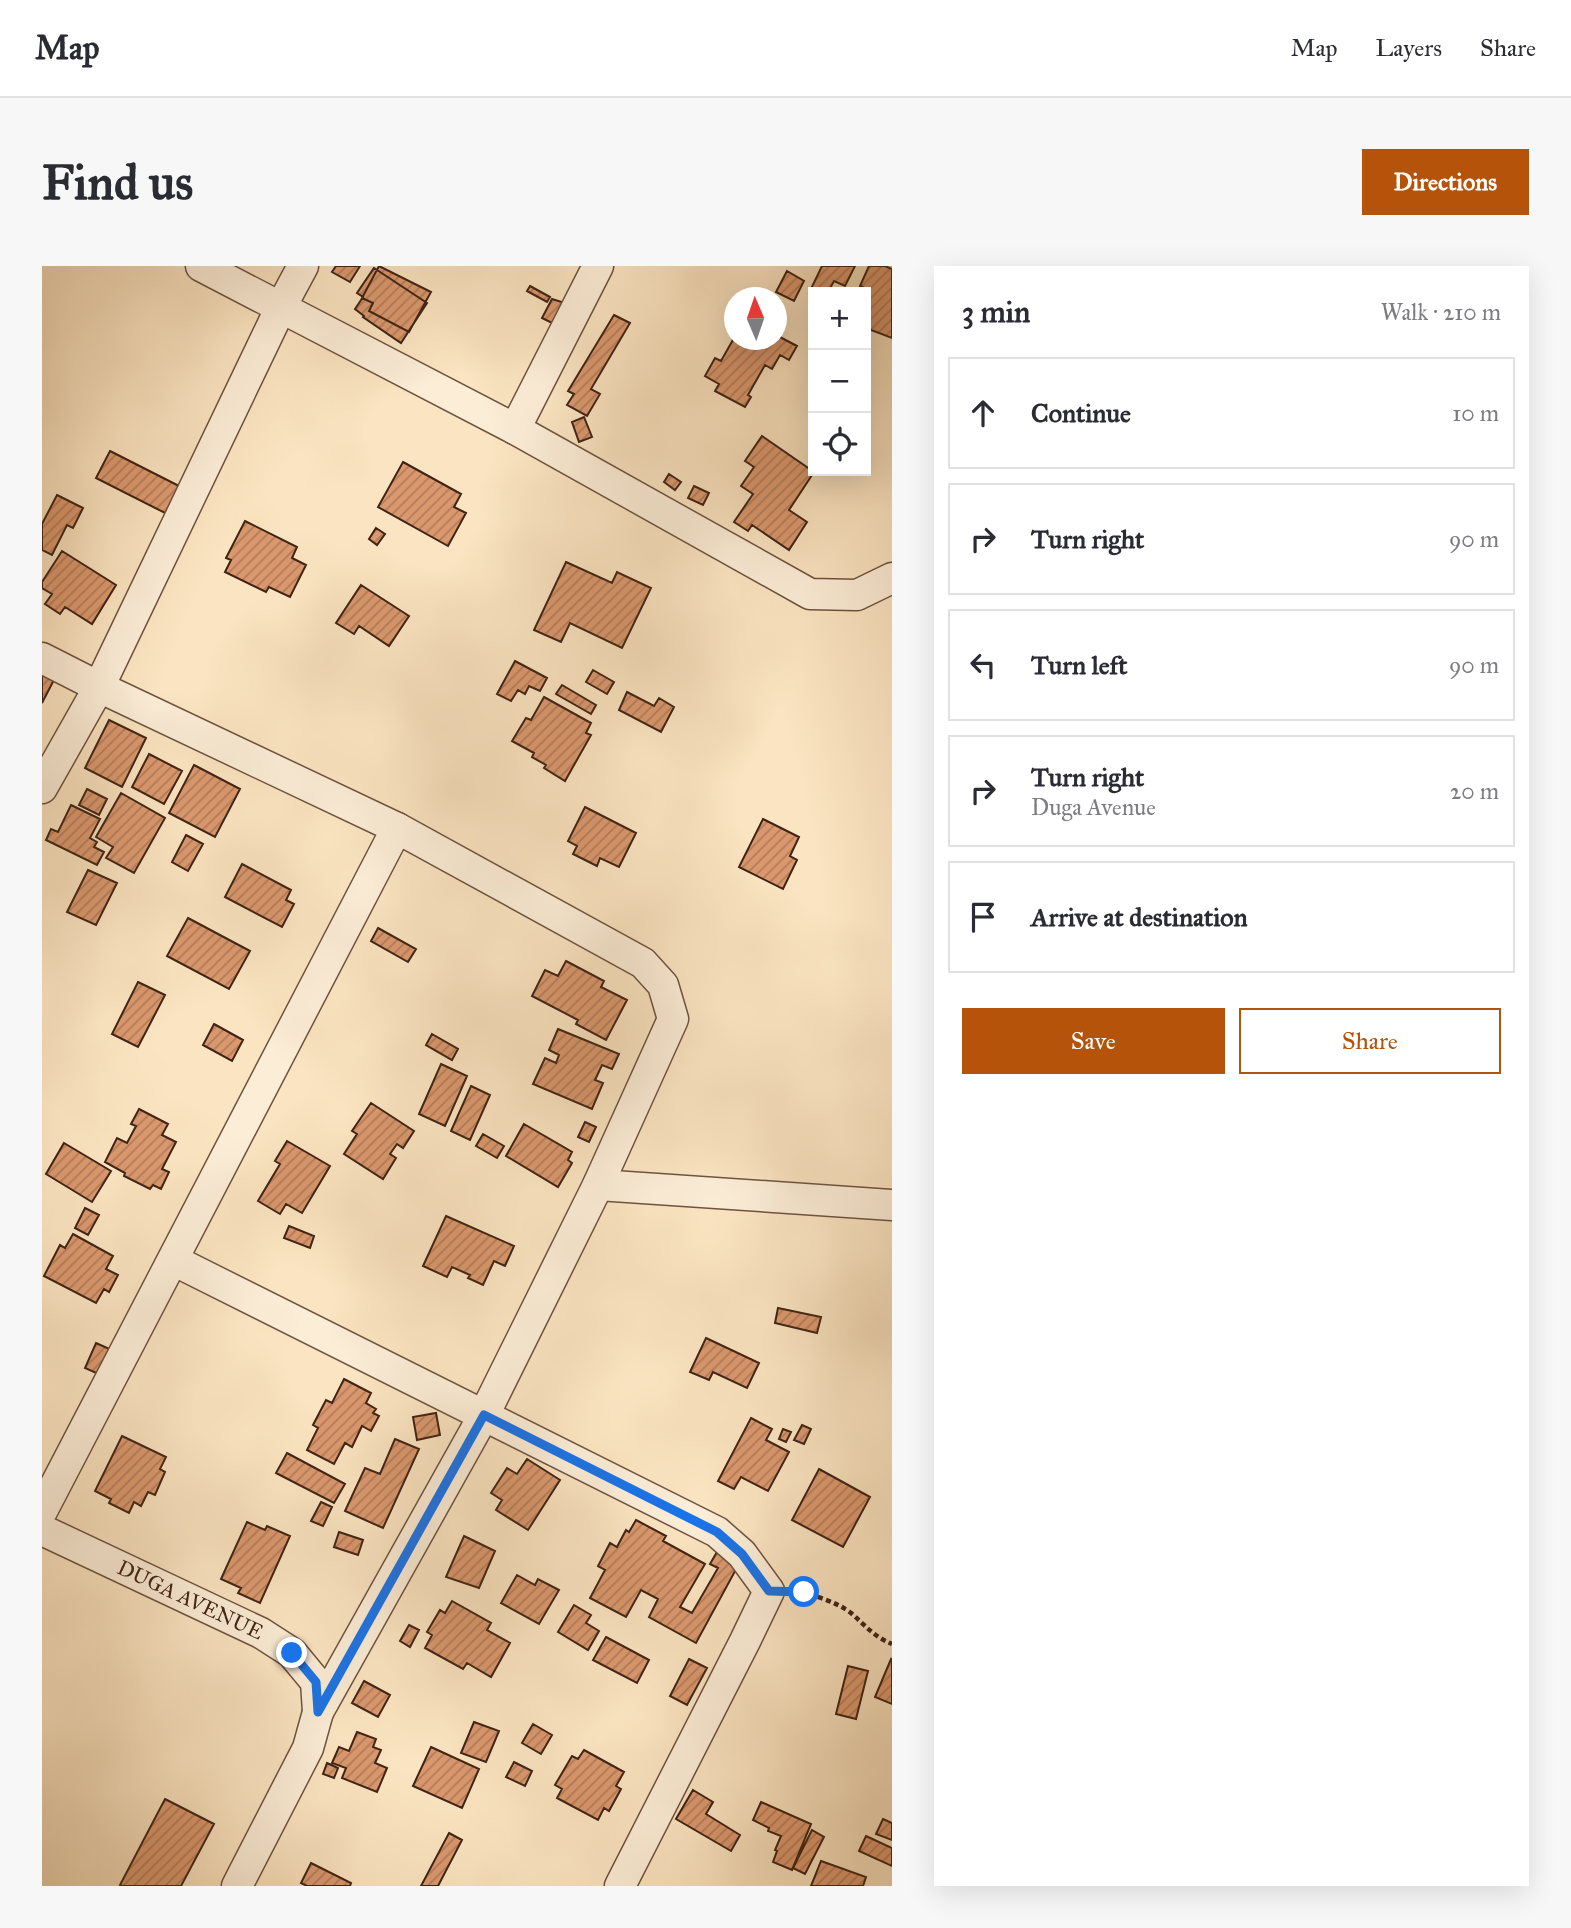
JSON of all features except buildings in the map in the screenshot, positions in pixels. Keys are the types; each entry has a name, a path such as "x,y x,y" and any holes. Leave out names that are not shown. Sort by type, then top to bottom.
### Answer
{"street":[{"path":"201,266 515,429 810,594 857,595 886,591"},
{"path":"42,788 99,687 303,266"},
{"path":"515,429 598,266"},
{"path":"42,657 99,687 397,828 643,962 663,985 673,1019 598,1185 484,1415 318,1712"},
{"path":"42,1511 397,828"},
{"path":"598,1185 892,1205"},
{"path":"173,1260 717,1532 742,1554 769,1591 620,1886"},
{"name":"DUGA AVENUE","path":"42,1530 261,1633 292,1653 316,1682 318,1712 309,1748 237,1886"}],"path":[{"path":"769,1591 804,1592 848,1611 877,1637 892,1644"}],"route":[{"path":"292,1653 316,1682 318,1712 484,1415 717,1532 742,1554 769,1591 804,1592"}]}
